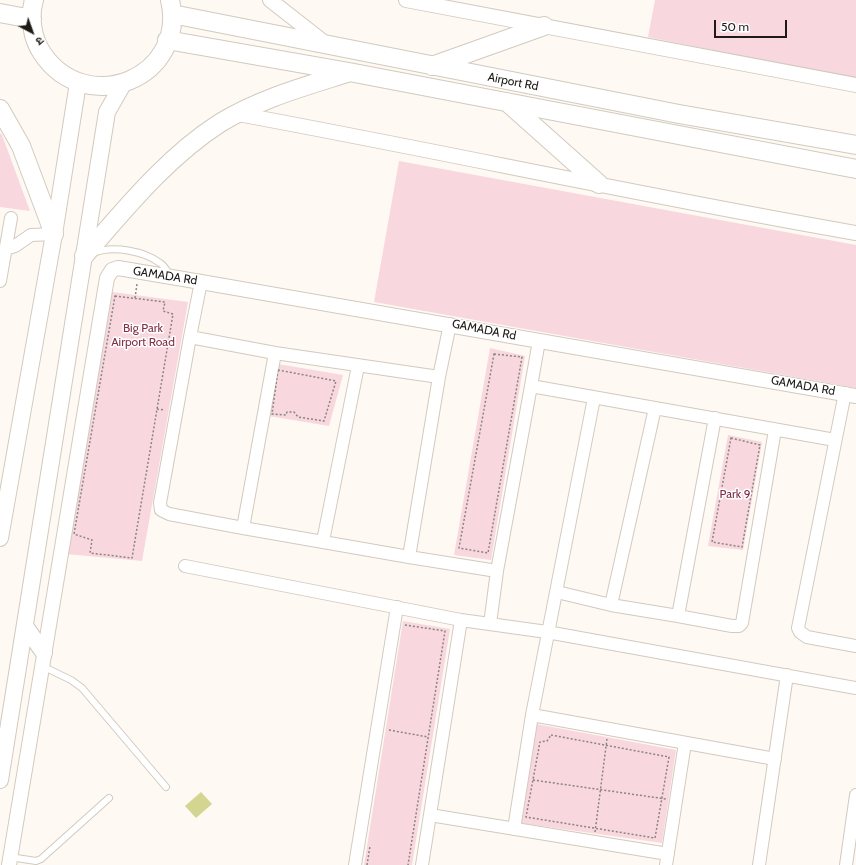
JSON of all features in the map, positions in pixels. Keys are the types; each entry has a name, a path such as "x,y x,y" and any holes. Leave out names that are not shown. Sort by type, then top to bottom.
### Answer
{"main road":[{"path":"34,0 32,28 38,47 49,64 64,77 78,83 103,87 123,84 140,76 154,64 164,49 171,31 171,7"},
{"name":"Airport Rd","path":"171,7 328,46 679,114 856,145"},
{"path":"0,13 32,19"},
{"path":"432,66 544,26"},
{"path":"167,40 349,72 856,169"},
{"path":"84,256 126,208 176,157 220,123 271,97 349,72"},
{"path":"0,538 54,234 78,83"},
{"path":"0,780 107,112 123,84"},
{"path":"508,102 599,184"},
{"path":"0,109 21,146 54,234"},
{"path":"25,626 43,659"}],"street":[{"path":"270,0 328,46"},
{"path":"406,0 856,85"},
{"path":"238,114 856,233"},
{"path":"0,278 11,218"},
{"path":"5,249 15,246 31,235 54,234"},
{"name":"GAMADA Rd","path":"43,659 106,278 112,270 118,268 851,394"},
{"path":"201,282 160,503 161,510 169,514 243,528 497,571"},
{"path":"409,557 439,377 450,324"},
{"path":"190,337 274,353 439,377"},
{"path":"490,624 497,571 539,341"},
{"path":"243,528 274,353"},
{"path":"323,541 358,366"},
{"path":"531,386 835,440"},
{"path":"851,394 835,440 798,628 800,632 807,637 856,646"},
{"path":"514,829 527,779 532,715 594,398"},
{"path":"611,605 654,408"},
{"path":"678,616 715,418"},
{"path":"557,592 611,605 739,626 742,623 775,430"},
{"path":"185,566 461,620 548,632 856,688"},
{"path":"356,865 397,607"},
{"path":"422,865 461,620"},
{"path":"10,861 43,659"},
{"path":"759,865 787,675"},
{"path":"532,715 775,759"},
{"path":"430,815 514,829 667,859 685,743"},
{"path":"846,865 854,829 856,795"}],"lane":[{"path":"84,256 96,251 116,250 146,255 162,264 171,277"},
{"path":"43,659 82,688 166,787"},
{"path":"10,861 36,861 41,859 110,798"}],"path":[{"path":"135,298 139,272"},
{"path":"115,296 135,298 165,302 163,311 173,314 132,558 90,554 92,540 74,534 115,296"},
{"path":"494,354 522,357 488,553 459,548 494,354"},
{"path":"278,370 336,381 324,421 298,417 294,412 287,412 286,415 272,414 278,370"},
{"path":"731,438 760,445 742,547 712,542 731,438"},
{"path":"404,631 405,624 445,631 408,865"},
{"path":"387,737 388,730 428,737"},
{"path":"551,735 605,745 669,757 655,838 526,817 527,779 540,742 547,740 551,735"},
{"path":"595,828 605,745"},
{"path":"527,779 676,800"},
{"path":"367,865 371,842"}],"green space":[{"path":"655,0 856,0 856,79 648,37"},
{"path":"0,133 2,135 30,211 0,207"},
{"path":"399,161 856,245 856,388 374,302"},
{"name":"Big Park Airport Road","path":"112,292 188,302 142,561 66,554"},
{"path":"490,348 525,356 491,560 454,555"},
{"path":"278,364 343,375 329,426 269,416"},
{"name":"Park 9","path":"728,435 762,442 743,550 708,546"},
{"path":"403,621 450,629 412,865 364,865"},
{"path":"536,724 676,750 662,843 520,823"}],"building":[{"path":"201,792 212,804 196,818 185,806"}]}
